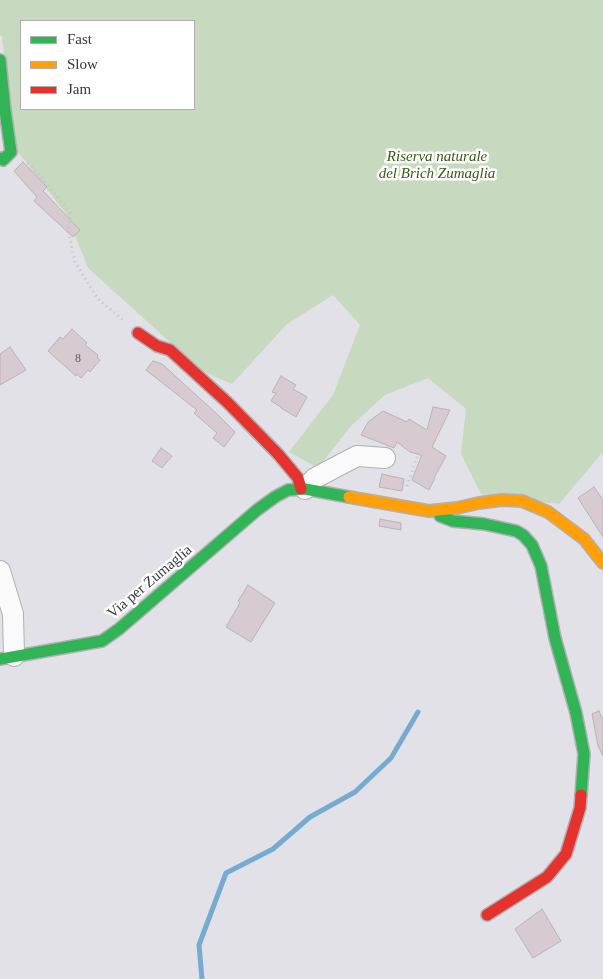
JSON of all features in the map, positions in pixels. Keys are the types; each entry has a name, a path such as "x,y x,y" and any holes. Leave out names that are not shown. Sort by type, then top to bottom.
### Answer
{"street":[{"path":"0,60 11,152 3,160 0,158"},
{"path":"138,333 157,346 170,350 228,403 278,454 298,478 303,489 315,478 357,456 385,458"},
{"name":"Via per Zumaglia","path":"7,657 102,641 119,629 257,510 288,490 303,489 427,511 458,508 502,500 522,501 548,512 584,539 603,563"},
{"path":"427,511 453,521 484,524 516,531 523,535 532,545 541,566 555,638 576,713 584,754 580,808 566,854 547,877 487,915"},
{"path":"0,571 13,614 7,657"}],"path":[{"path":"11,152 18,155 43,179 71,214 68,229 75,262 98,299 138,333"},
{"path":"404,508 408,484 418,454"}],"green space":[{"name":"Riserva naturale del Brich Zumaglia","path":"0,0 603,0 603,454 559,504 481,494 461,454 466,409 428,378 385,395 351,426 318,468 289,452 333,395 360,325 333,295 287,324 232,384 202,371 88,268 67,215 15,148 2,37 0,35"}],"building":[{"path":"23,162 47,187 43,191 80,230 73,237 34,201 37,197 14,171"},
{"path":"72,329 87,343 85,345 98,355 97,357 100,360 90,372 88,370 81,378 77,374 76,376 48,351 60,337 63,339"},
{"path":"10,347 26,370 0,385 0,354"},
{"path":"153,361 162,364 235,432 224,447 213,438 217,433 194,413 197,410 146,370"},
{"path":"281,376 296,385 293,389 307,397 296,417 271,401 276,393 272,392"},
{"path":"433,407 450,410 432,447 446,456 429,490 412,480 421,455 410,452 397,442 394,448 361,435 368,422 383,411 407,422 409,419 427,430"},
{"path":"161,448 172,456 162,468 152,461"},
{"path":"382,474 404,479 402,491 379,487"},
{"path":"594,487 603,500 603,537 578,498"},
{"path":"380,519 401,523 401,530 379,526"},
{"path":"248,585 275,603 251,642 226,627"},
{"path":"599,711 603,720 603,756 598,746 592,714"},
{"path":"542,909 561,941 533,958 515,929"}],"waterway":[{"path":"202,979 199,945 226,873 273,849 310,817 355,792 391,758 418,712"}],"traffic: fast":[{"path":"0,60 11,152 3,160 0,158"},
{"path":"0,659 102,641 119,629 257,510 288,490 305,489 349,497"},
{"path":"440,516 453,521 484,524 516,531 523,535 532,545 541,566 555,638 576,713 584,754 581,795"}],"traffic: slow":[{"path":"349,497 429,511 502,500 522,501 548,512 584,539 603,563"}],"traffic: jam":[{"path":"138,333 157,346 170,350 228,403 278,454 298,478 301,489"},
{"path":"487,915 547,877 566,854 580,808 581,795"}]}
